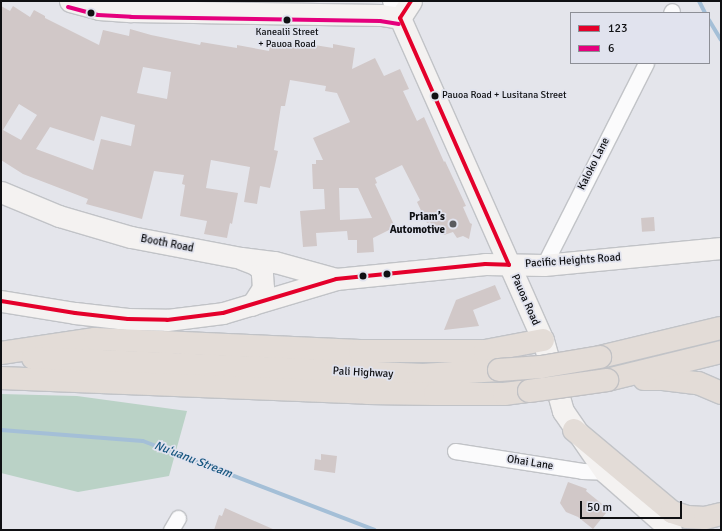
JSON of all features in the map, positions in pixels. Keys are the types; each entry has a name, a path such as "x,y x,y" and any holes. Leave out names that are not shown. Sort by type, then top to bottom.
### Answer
{"highway":[{"name":"Pali Highway","path":"1,356 422,375 540,367 600,357 721,328"},
{"path":"1,353 95,339 360,351 485,351 543,340"},
{"name":"Pali Highway","path":"1,378 368,393 504,394 551,389 607,380 721,352"},
{"path":"607,380 683,380 698,383 721,393"},
{"path":"574,430 672,512 687,516 705,518 721,514"}],"street":[{"path":"70,1 99,9 131,12 382,15 412,1"},
{"name":"Pauoa Road","path":"395,10 543,340 563,412 574,430 605,472 670,530"},
{"name":"Kaloko Lane","path":"544,265 645,64"},
{"name":"Booth Road","path":"1,192 59,216 110,231 241,258 274,262 336,279"},
{"name":"Pacific Heights Road","path":"1,301 75,313 128,319 167,320 223,313 336,279 485,264 544,265 721,248"},
{"path":"241,258 255,264 261,269 264,282 263,288 252,305"},
{"name":"Ohai Lane","path":"455,451 582,471 605,472"}],"green space":[{"path":"1,394 77,396 187,411 169,476 78,492 1,473"}],"building":[{"path":"1,6 10,11 13,6 30,17 34,10 45,16 45,18 99,45 103,30 129,36 130,29 200,45 201,42 237,48 237,45 269,51 271,41 301,46 302,43 333,48 333,44 355,48 352,69 375,58 384,76 400,69 409,89 403,91 417,121 424,117 466,206 463,207 470,223 472,224 469,239 463,236 457,238 453,232 444,235 442,231 437,234 430,222 427,223 417,202 420,200 402,165 375,178 377,183 375,184 395,227 373,238 374,252 357,253 357,240 348,240 347,231 316,233 317,246 303,247 300,211 325,209 324,189 313,189 312,164 316,164 316,160 323,160 313,138 350,122 337,93 325,91 326,86 290,80 285,106 281,106 274,150 278,151 270,188 260,186 257,204 244,202 250,167 211,160 206,188 238,193 232,224 230,223 227,238 204,234 207,221 180,216 185,185 182,184 184,175 154,171 142,219 86,204 88,199 23,174 1,160","holes":["143,67 171,72 167,99 137,93","19,104 37,115 21,140 3,130","101,116 135,125 131,146 101,139 93,170 36,149 50,127 94,141","339,188 358,188 372,218 340,220"]},
{"path":"654,217 655,231 642,232 641,218"},
{"path":"495,285 501,299 473,310 479,326 444,330 456,300"},
{"path":"321,454 337,456 335,473 314,470 315,459 321,460"},
{"path":"568,482 587,489 586,491 602,504 599,508 606,513 593,529 578,517 566,512 560,503"},
{"path":"225,508 275,530 214,530 219,515 222,516"}],"waterway":[{"path":"699,1 704,12"},
{"path":"710,22 721,40"},
{"name":"Nuʻuanu Stream","path":"1,430 143,441 375,530"}],"transit line":[{"name":"123","path":"1,301 75,313 128,319 167,320 223,313 336,279 485,264 509,265 400,18 411,1"},
{"name":"6","path":"68,7 98,15 131,17 380,21 399,24"}],"place":[{"name":"Kanealii Street + Pauoa Road","path":"287,20"},
{"name":"Pauoa Road + Lusitana Street","path":"435,96"},
{"name":"Priam’s Automotive","path":"453,224"}]}
